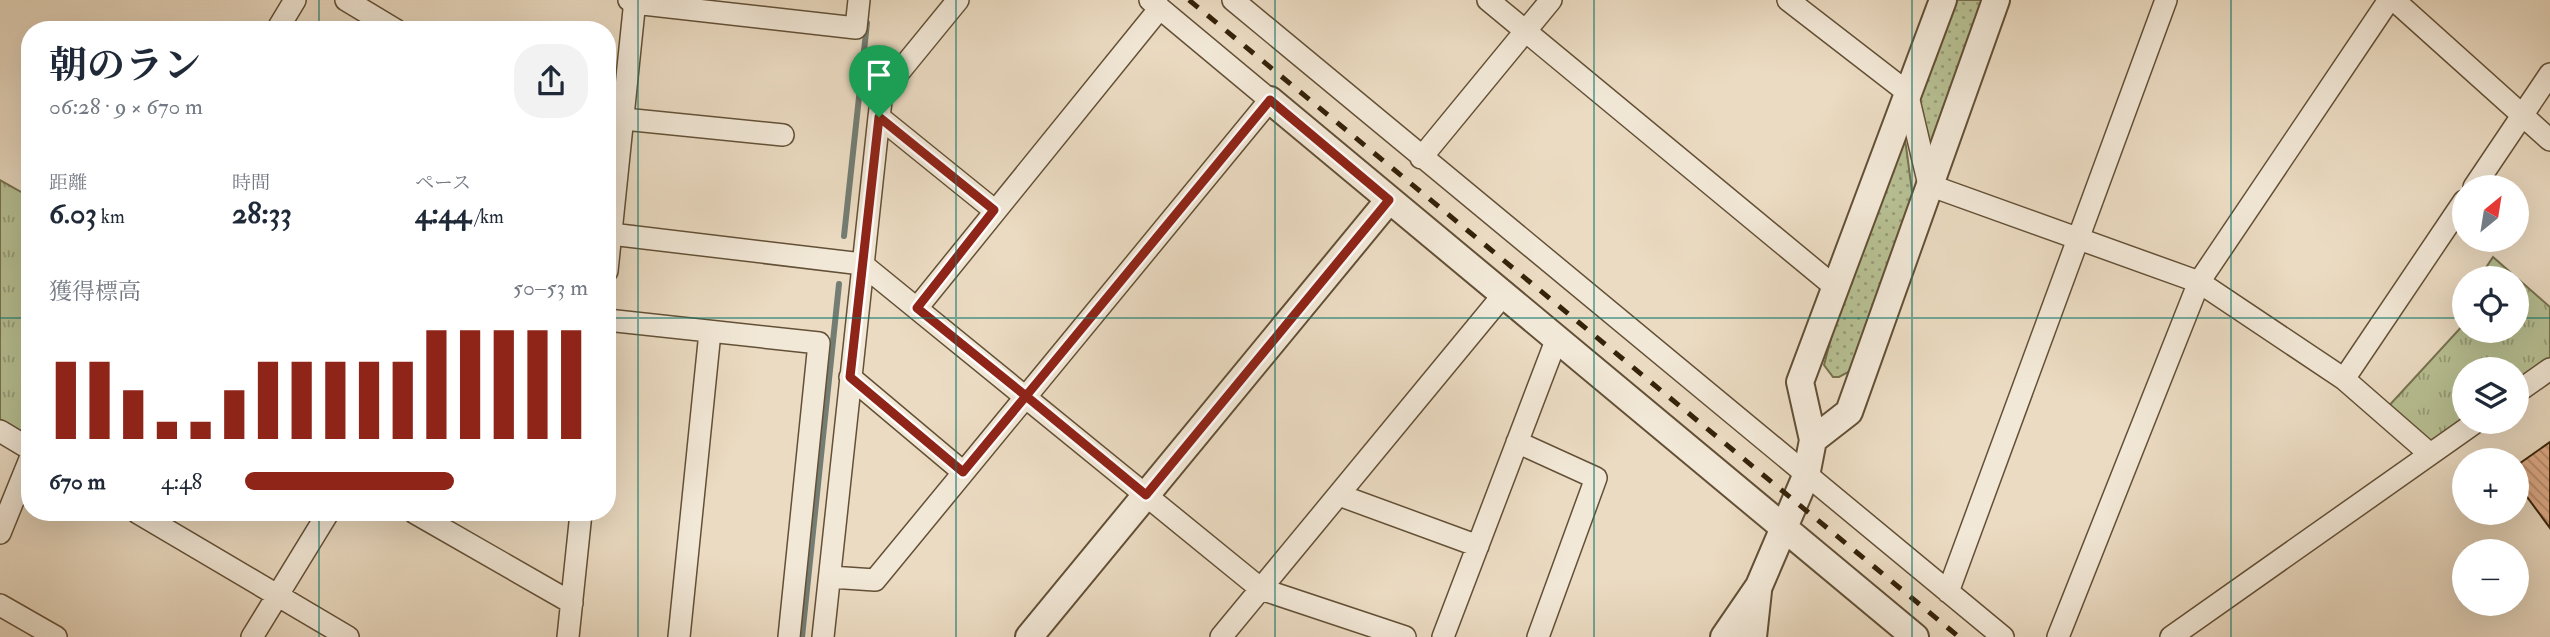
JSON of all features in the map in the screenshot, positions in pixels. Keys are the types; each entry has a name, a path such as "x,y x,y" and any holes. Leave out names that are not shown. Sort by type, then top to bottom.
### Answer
{"street":[{"path":"282,21 295,0"},
{"path":"346,0 381,21"},
{"path":"616,148 624,119 633,1 746,8 856,29 859,0"},
{"path":"823,637 882,93 958,0"},
{"path":"1233,0 2003,637"},
{"path":"1488,0 1835,287"},
{"path":"1422,158 1551,0"},
{"path":"1788,0 1907,92 1929,185"},
{"path":"1724,637 1759,586 1806,476 1813,440 1800,382 1943,0"},
{"path":"1813,440 1849,412 1996,0"},
{"path":"1948,592 2166,0"},
{"path":"2058,637 2199,282 2391,0 2550,140"},
{"path":"917,308 1155,4 1915,637"},
{"path":"2482,175 2550,74"},
{"path":"830,577 874,580 1270,100"},
{"path":"879,117 994,210"},
{"path":"624,119 783,135"},
{"path":"1929,185 2199,282 2344,379 2430,454"},
{"path":"1029,637 1389,200"},
{"path":"2344,379 2452,219"},
{"path":"616,234 862,264 1261,589 1405,637"},
{"path":"1221,637 1504,294"},
{"path":"616,321 820,343 789,637"},
{"path":"679,637 710,331"},
{"path":"1443,637 1557,338"},
{"path":"2529,384 2550,369"},
{"path":"850,377 963,472"},
{"path":"0,431 21,444"},
{"path":"2171,637 2459,434"},
{"path":"1517,442 1596,478 1538,637"},
{"path":"0,533 21,481"},
{"path":"1339,495 1478,546"},
{"path":"152,521 348,637"},
{"path":"252,637 323,521"},
{"path":"429,521 572,603"},
{"path":"568,637 580,521"},
{"path":"1753,637 1759,586"},
{"path":"0,605 56,637"}],"green space":[{"path":"1955,0 1982,0 1929,156 1918,96"},
{"path":"1901,141 1905,141 1913,199 1852,370 1833,377 1824,365 1839,308"},
{"path":"0,180 21,192 21,431 0,419"},
{"path":"2493,257 2503,266 2487,266"},
{"path":"2529,289 2550,307 2550,362 2529,377 2529,357 2452,357 2452,432 2430,449 2386,409 2452,337 2452,343 2529,343"}],"building":[{"path":"2550,442 2550,528 2529,500 2529,457"}],"waterway":[{"path":"844,236 867,23"},
{"path":"802,637 839,284"}],"railway":[{"path":"1189,0 1959,637"}],"route":[{"path":"879,117 850,377 963,472 1026,396 1146,495 1389,200 1270,100 1026,396 917,308 994,210 879,117"}]}
